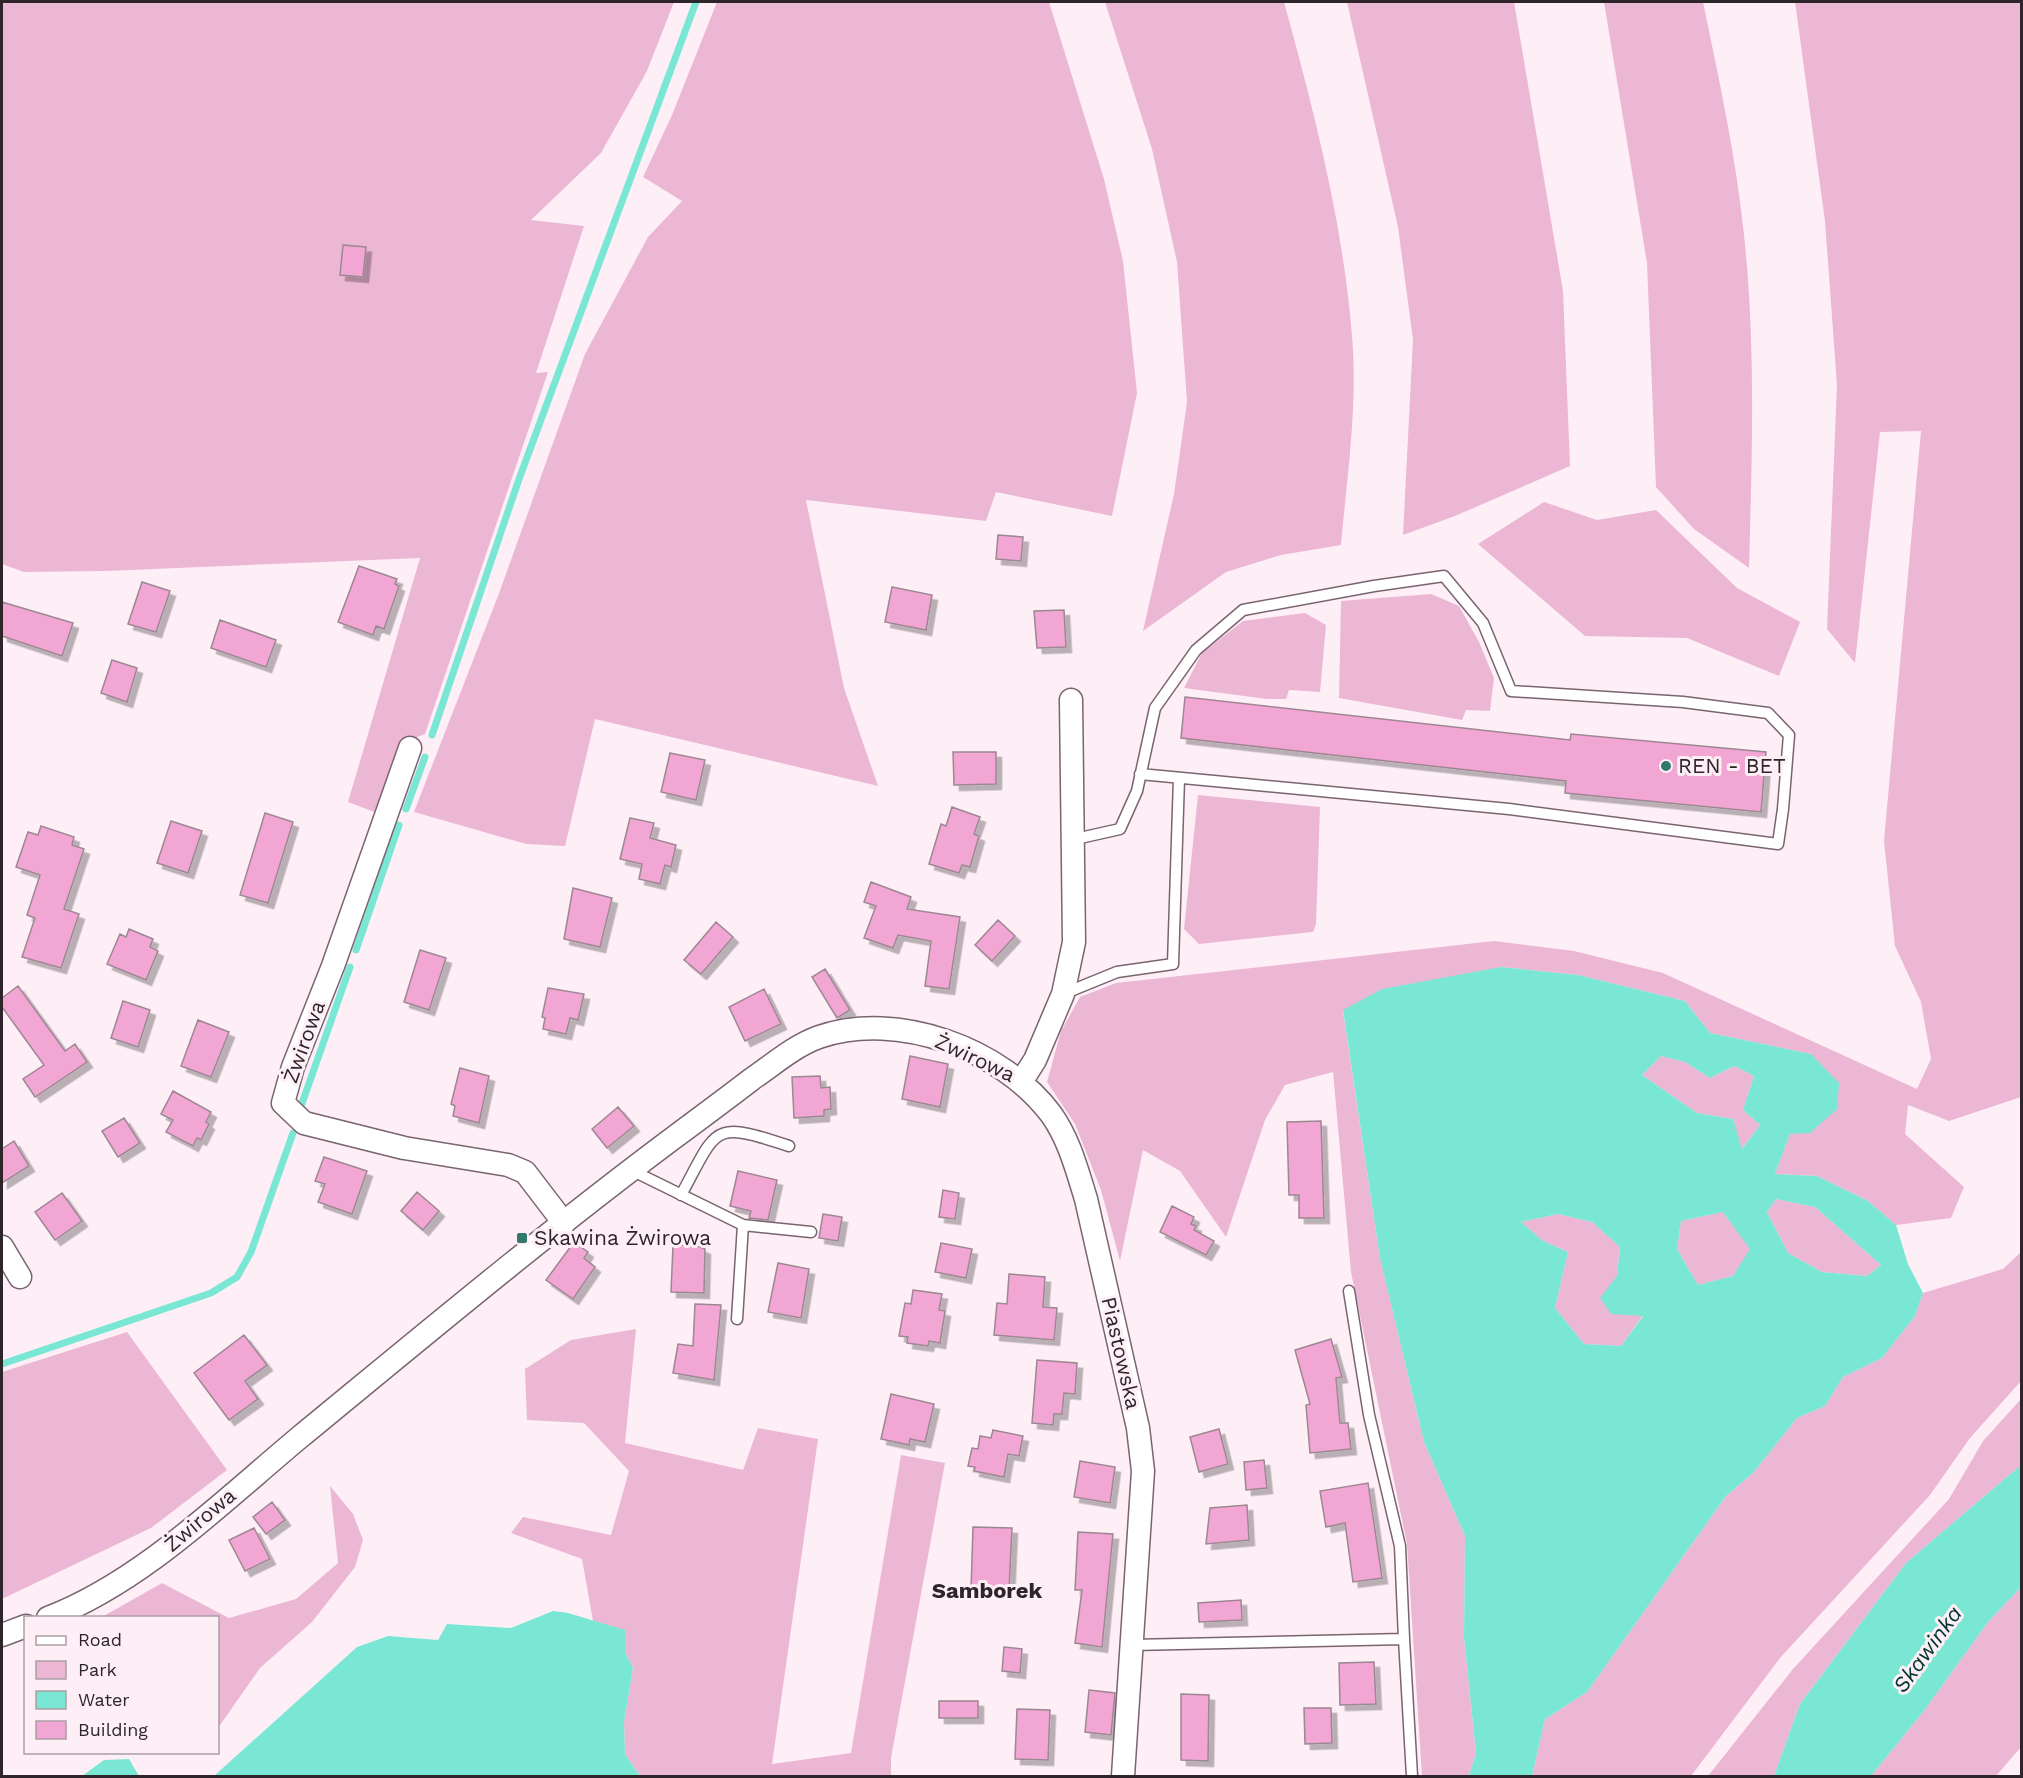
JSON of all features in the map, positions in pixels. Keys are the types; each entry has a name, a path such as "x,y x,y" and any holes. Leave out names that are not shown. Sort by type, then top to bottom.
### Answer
{"street":[{"name":"Żwirowa","path":"51,1616 65,1611 147,1563 462,1304 631,1170 796,1047 844,1031 896,1030 945,1041 981,1057 1021,1082 1035,1060 1063,994 1074,942 1071,700"},
{"name":"Żwirowa","path":"410,748 293,1067 283,1103 304,1123 404,1148 508,1165 525,1172 564,1223"},
{"name":"Piastowska","path":"1021,1082 1053,1116 1076,1165 1086,1199 1138,1428 1143,1471 1142,1511 1123,1776"},
{"path":"2,1247 20,1277"},
{"path":"2,1635 24,1627"}],"lane":[{"path":"1071,840 1120,829 1137,791 1140,774 1155,708 1196,650 1244,610 1374,586 1443,576 1484,623 1512,691 1683,702 1768,713 1789,735 1778,844 1509,808 1140,774"},
{"path":"1063,994 1118,972 1173,964 1179,778"},
{"path":"681,1195 710,1140 719,1133 741,1132 789,1146"},
{"path":"631,1170 743,1225 811,1232"},
{"path":"737,1319 743,1225"},
{"path":"1349,1291 1369,1415 1400,1546 1412,1776"},
{"path":"1132,1645 1404,1638"}],"green space":[{"path":"2,2 674,2 647,71 601,153 531,220 584,226 536,373 548,372 425,734 410,740 377,813 348,802 420,558 105,571 24,572 2,564"},
{"path":"717,2 1049,2 1104,179 1123,261 1137,393 1112,516 996,492 986,521 806,500 844,688 878,786 595,719 565,846 526,844 414,812 498,596 585,354 648,237 682,201 643,177 672,115"},
{"path":"1105,2 1284,2 1326,168 1342,251 1352,336 1353,415 1341,545 1281,555 1226,572 1143,631 1174,494 1187,402 1177,262 1152,149"},
{"path":"1347,2 1514,2 1563,291 1570,466 1455,516 1403,535 1413,340 1398,227"},
{"path":"1604,2 1703,2 1732,147 1748,277 1752,360 1749,568 1694,529 1656,487 1647,263"},
{"path":"1795,2 2021,2 2021,1097 1949,1121 1908,1105 1905,1134 1964,1187 1951,1218 1896,1225 1868,1201 1817,1176 1775,1174 1790,1134 1811,1054 1710,1033 1685,1001 1578,975 1501,967 1343,1011 1380,1258 1424,1442 1465,1536 1464,1637 1476,1753 1469,1776 1422,1776 1407,1544 1351,1272 1333,1072 1285,1085 1265,1120 1226,1237 1180,1171 1143,1150 1120,1261 1101,1190 1075,1124 1047,1082 1061,1031 1080,997 1116,983 1494,941 1574,951 1663,973 1917,1089 1931,1059 1921,1002 1895,946 1884,841 1921,431 1880,432 1855,663 1827,629 1837,385 1825,221"},
{"path":"1544,502 1597,520 1656,510 1737,588 1800,622 1779,676 1687,638 1585,636 1478,544"},
{"path":"1431,594 1459,606 1479,642 1494,678 1490,711 1466,710 1462,720 1339,698 1341,601"},
{"path":"1305,613 1326,625 1320,692 1289,690 1286,699 1267,699 1184,688 1202,653 1243,621"},
{"path":"1198,795 1320,807 1316,924 1313,932 1199,944 1184,929"},
{"path":"1661,1056 1685,1062 1710,1078 1734,1066 1754,1076 1743,1110 1760,1125 1741,1150 1733,1119 1697,1113 1642,1075"},
{"path":"1776,1199 1815,1207 1881,1265 1867,1276 1822,1272 1788,1253 1767,1212"},
{"path":"1723,1212 1751,1249 1733,1276 1698,1285 1677,1249 1681,1221"},
{"path":"1558,1214 1592,1222 1620,1247 1617,1276 1643,1315 1621,1346 1584,1344 1555,1308 1568,1252 1543,1241 1521,1222"},
{"path":"2021,1252 2021,1381 1970,1438 1930,1495 1780,1658 1691,1776 1532,1776 1545,1719 1587,1692 1726,1496 1753,1473 1797,1418 1825,1406 1843,1377 1882,1358 1915,1316 1923,1293 2003,1269"},
{"path":"636,1329 625,1443 743,1470 758,1428 818,1439 772,1764 851,1753 901,1455 945,1463 891,1758 891,1776 640,1776 625,1754 624,1722 633,1668 625,1652 625,1631 593,1621 582,1559 511,1533 523,1517 611,1535 629,1471 584,1423 527,1420 525,1369 571,1340"},
{"path":"127,1332 227,1470 151,1528 2,1599 2,1372"},
{"path":"2021,1399 2021,1465 1906,1563 1800,1704 1774,1776 1708,1776 1793,1669 1949,1499 1983,1441"},
{"path":"330,1486 353,1514 363,1540 355,1567 312,1622 260,1668 219,1727 219,1616 104,1616 162,1583 229,1618 296,1599 338,1563"},
{"path":"2021,1587 2021,1747 1996,1776 1871,1776 1923,1712 1988,1622"}],"water":[{"path":"1501,967 1578,975 1685,1001 1710,1033 1811,1054 1839,1083 1837,1109 1810,1133 1790,1134 1775,1174 1817,1176 1868,1201 1896,1225 1908,1264 1923,1293 1915,1316 1882,1358 1843,1377 1825,1406 1797,1418 1753,1473 1726,1496 1587,1692 1545,1719 1532,1776 1469,1776 1476,1753 1464,1637 1465,1536 1424,1442 1380,1258 1343,1010 1382,989","holes":["1661,1056 1685,1062 1710,1078 1734,1066 1754,1076 1743,1110 1760,1125 1742,1149 1733,1119 1697,1113 1642,1075","1776,1199 1815,1207 1881,1265 1867,1276 1822,1272 1788,1253 1767,1212","1723,1212 1750,1249 1733,1276 1698,1285 1677,1249 1681,1221","1558,1214 1592,1222 1620,1247 1617,1276 1600,1298 1611,1314 1643,1316 1621,1346 1584,1344 1555,1308 1568,1252 1543,1241 1521,1222"]},
{"name":"Skawinka","path":"2021,1465 2021,1587 1988,1622 1923,1712 1871,1776 1774,1776 1800,1704 1906,1563"},
{"path":"553,1611 568,1613 625,1630 625,1652 633,1668 624,1722 625,1754 640,1776 214,1776 357,1647 388,1636 438,1640 447,1624 511,1628"},
{"path":"129,1759 139,1776 82,1776 104,1760"}],"building":[{"path":"343,245 366,247 363,277 340,275"},
{"path":"998,535 1023,537 1021,561 996,559"},
{"path":"359,566 397,579 395,584 399,586 384,629 376,626 373,635 338,622"},
{"path":"142,582 170,591 156,632 128,624"},
{"path":"892,587 932,595 926,630 885,622"},
{"path":"2,602 73,623 62,656 2,636"},
{"path":"1064,610 1066,647 1037,648 1034,611"},
{"path":"220,620 276,640 266,667 211,648"},
{"path":"112,660 137,668 127,702 101,693"},
{"path":"1185,697 1570,740 1571,734 1766,752 1761,812 1565,793 1566,781 1181,738"},
{"path":"953,752 996,752 996,784 954,785"},
{"path":"670,753 705,760 696,800 661,792"},
{"path":"952,807 980,817 974,834 979,836 970,867 962,865 959,873 929,864 941,824 946,826"},
{"path":"265,813 293,822 268,903 240,895"},
{"path":"630,818 654,823 650,838 676,845 671,867 665,865 660,884 639,879 642,864 620,859"},
{"path":"171,821 202,831 188,873 157,863"},
{"path":"41,826 74,837 72,845 84,849 64,909 79,914 61,968 22,957 35,918 27,915 40,875 16,867 28,832 38,835"},
{"path":"871,882 911,897 907,909 960,917 949,989 925,986 931,941 898,935 893,948 864,938 876,906 864,902"},
{"path":"573,888 612,898 600,947 564,939"},
{"path":"998,920 1015,936 992,961 975,945"},
{"path":"716,922 733,937 701,974 684,960"},
{"path":"129,929 153,939 150,947 158,951 146,980 107,964 120,934 126,937"},
{"path":"420,950 446,958 429,1010 404,1002"},
{"path":"825,969 850,1010 837,1018 812,977"},
{"path":"18,986 65,1051 75,1044 87,1062 35,1097 23,1079 44,1065 2,1007 2,998"},
{"path":"548,988 584,994 578,1020 570,1018 566,1034 543,1029 545,1018 542,1017"},
{"path":"764,989 781,1024 745,1041 729,1007"},
{"path":"123,1001 150,1010 138,1047 111,1038"},
{"path":"198,1020 229,1032 211,1077 181,1066"},
{"path":"910,1056 948,1064 940,1107 902,1099"},
{"path":"460,1068 489,1076 479,1123 453,1116 455,1106 451,1104"},
{"path":"820,1076 821,1088 830,1087 831,1109 824,1110 824,1116 794,1118 792,1077"},
{"path":"173,1091 211,1112 206,1122 209,1124 201,1140 197,1138 193,1146 166,1132 173,1120 161,1114"},
{"path":"618,1107 634,1126 607,1148 592,1129"},
{"path":"124,1118 140,1143 118,1157 102,1131"},
{"path":"1321,1121 1324,1218 1299,1218 1299,1195 1289,1195 1287,1122"},
{"path":"14,1141 29,1166 2,1183 2,1149"},
{"path":"324,1157 367,1171 352,1214 318,1202 325,1184 315,1181"},
{"path":"738,1171 777,1180 768,1220 749,1218 751,1211 730,1206"},
{"path":"943,1190 959,1193 955,1219 939,1217"},
{"path":"417,1192 439,1211 423,1230 401,1211"},
{"path":"62,1193 82,1221 55,1240 35,1212"},
{"path":"1172,1206 1194,1217 1191,1224 1196,1226 1194,1230 1214,1241 1206,1255 1160,1232"},
{"path":"823,1214 842,1217 838,1241 819,1238"},
{"path":"574,1242 588,1252 584,1258 595,1267 573,1299 546,1280"},
{"path":"941,1243 972,1249 966,1278 935,1272"},
{"path":"673,1245 695,1245 705,1249 704,1293 671,1292"},
{"path":"778,1263 809,1269 801,1318 768,1312"},
{"path":"1009,1274 1045,1277 1043,1307 1057,1308 1054,1340 994,1335 997,1303 1007,1304"},
{"path":"913,1290 942,1294 939,1310 945,1311 940,1343 929,1341 928,1346 907,1343 908,1337 899,1336 905,1303 911,1304"},
{"path":"695,1304 721,1305 714,1380 673,1373 678,1344 693,1346"},
{"path":"244,1335 267,1365 245,1381 258,1399 229,1420 194,1373"},
{"path":"1331,1339 1342,1377 1336,1378 1340,1423 1348,1423 1351,1449 1310,1453 1306,1405 1310,1404 1295,1350"},
{"path":"1037,1360 1077,1363 1075,1394 1064,1393 1062,1414 1054,1414 1053,1425 1032,1423"},
{"path":"891,1394 934,1404 925,1442 910,1439 909,1445 881,1439"},
{"path":"1219,1429 1228,1464 1199,1472 1190,1437"},
{"path":"993,1430 1023,1436 1019,1456 1008,1454 1004,1477 974,1471 975,1467 968,1466 972,1448 978,1449 980,1436 991,1438"},
{"path":"1264,1460 1267,1488 1246,1490 1244,1462"},
{"path":"1080,1461 1115,1467 1110,1503 1074,1497"},
{"path":"1368,1483 1382,1578 1353,1582 1345,1523 1326,1527 1320,1491"},
{"path":"272,1502 285,1520 266,1534 253,1517"},
{"path":"1247,1505 1249,1540 1206,1544 1210,1508"},
{"path":"973,1527 1012,1528 1009,1591 971,1589"},
{"path":"254,1528 270,1559 245,1571 229,1540"},
{"path":"1078,1532 1113,1534 1102,1647 1075,1643 1082,1590 1075,1590"},
{"path":"1241,1600 1242,1620 1199,1622 1198,1603"},
{"path":"1004,1647 1022,1649 1020,1673 1002,1671"},
{"path":"1374,1662 1376,1704 1340,1705 1339,1663"},
{"path":"1089,1690 1115,1693 1111,1735 1085,1732"},
{"path":"1181,1694 1209,1695 1208,1761 1181,1760"},
{"path":"939,1701 978,1701 978,1718 939,1718"},
{"path":"1304,1708 1331,1708 1332,1743 1305,1744"},
{"path":"1017,1709 1050,1710 1048,1760 1015,1759"}],"waterway":[{"path":"432,735 519,479 696,2"},
{"path":"406,809 425,757"},
{"path":"356,950 399,825"},
{"path":"300,1109 350,967"},
{"path":"2,1364 211,1293 237,1277 251,1252 293,1133"}],"place":[{"name":"REN - BET","path":"1666,766"},
{"name":"Skawina Żwirowa","path":"522,1238"}],"district":[{"name":"Samborek","path":"987,1590"}]}
